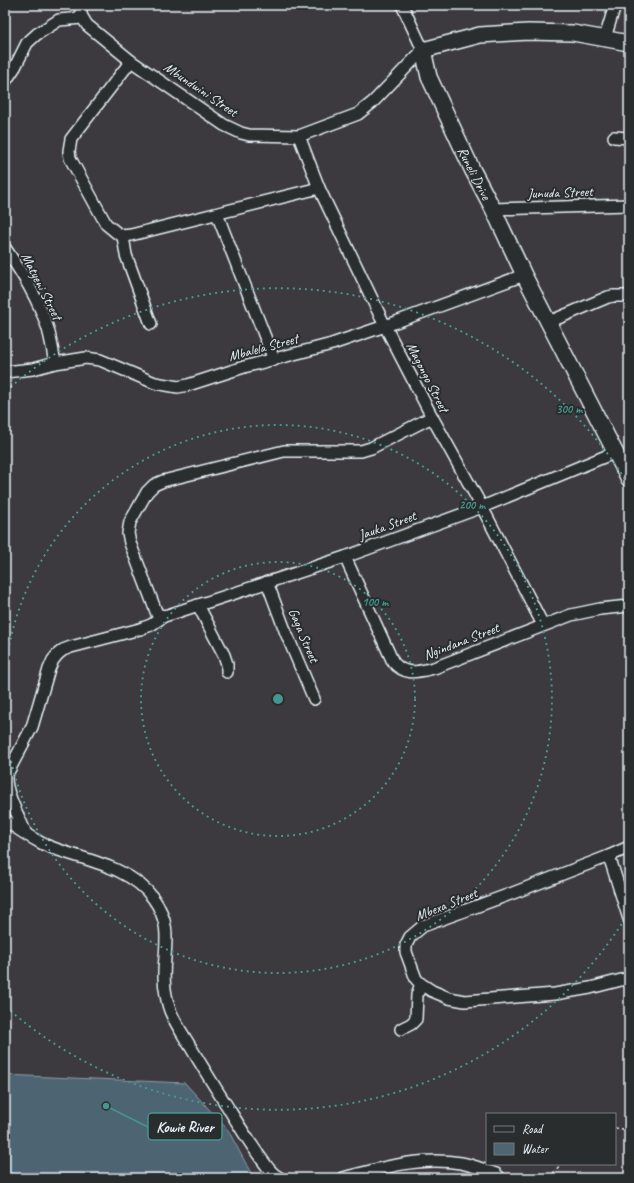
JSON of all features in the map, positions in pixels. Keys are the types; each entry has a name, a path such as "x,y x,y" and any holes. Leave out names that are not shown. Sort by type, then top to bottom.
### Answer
{"street":[{"path":"5,82 15,67 27,43 37,34 60,20 82,18 81,5"},
{"path":"402,5 423,50 480,35 494,33 560,32 606,38 629,43"},
{"path":"606,38 615,5"},
{"name":"Mbundwini Street","path":"82,18 92,30 132,61 224,125 241,133 264,136 299,136 347,119 366,109 423,50"},
{"name":"Runeli Drive","path":"423,50 426,65 434,87 472,169 493,209 524,275 629,479"},
{"path":"132,61 71,140 69,151 70,158 106,224 112,230 123,236 131,235 319,188"},
{"name":"Magongo Street","path":"299,136 319,188 385,326 543,625"},
{"path":"614,137 629,138"},
{"name":"Junuda Street","path":"493,209 629,205"},
{"path":"217,214 274,360"},
{"path":"123,236 126,255 152,324"},
{"name":"Matyeni Street","path":"5,248 19,269 40,309 50,337 55,363"},
{"name":"Mbalela Street","path":"5,372 33,369 55,363 93,358 155,383 178,387 244,367 320,347 385,326 524,275"},
{"path":"549,322 608,297 629,296"},
{"path":"164,616 157,614 154,611 130,543 128,533 130,522 143,497 154,485 163,481 284,452 361,451 371,448 432,417"},
{"name":"Jauka Street","path":"26,834 9,792 6,776 32,727 53,660 62,650 140,629 150,625 164,616 345,557 482,507 616,452"},
{"name":"Ngindana Street","path":"345,557 393,662 400,669 405,671 417,672 434,668 543,625 579,613 629,606"},
{"name":"Gaga Street","path":"267,582 286,633 314,699"},
{"path":"198,605 224,655 227,664 227,672"},
{"path":"5,820 26,834 56,849 120,871 152,896 165,922 167,942 164,981 166,996 172,1014 213,1084 251,1143 269,1169 280,1178"},
{"name":"Mbexa Street","path":"421,984 416,979 406,952 406,945 410,937 423,926 513,893 629,847"},
{"path":"609,856 629,919"},
{"path":"401,1029 411,1024 416,1019 417,995 421,984 432,991 449,998 465,1001 555,994 590,988 629,978"},
{"path":"343,1178 400,1164 428,1161 461,1163 496,1174 500,1178"}],"path":[{"path":"616,1128 629,1130"},
{"path":"549,1178 560,1165"}],"water":[{"path":"5,1075 185,1083 228,1130 251,1173 260,1178 130,1178 123,1176 97,1175 84,1178 5,1178"}],"place":[{"name":"Kowie River","path":"106,1106"}]}
